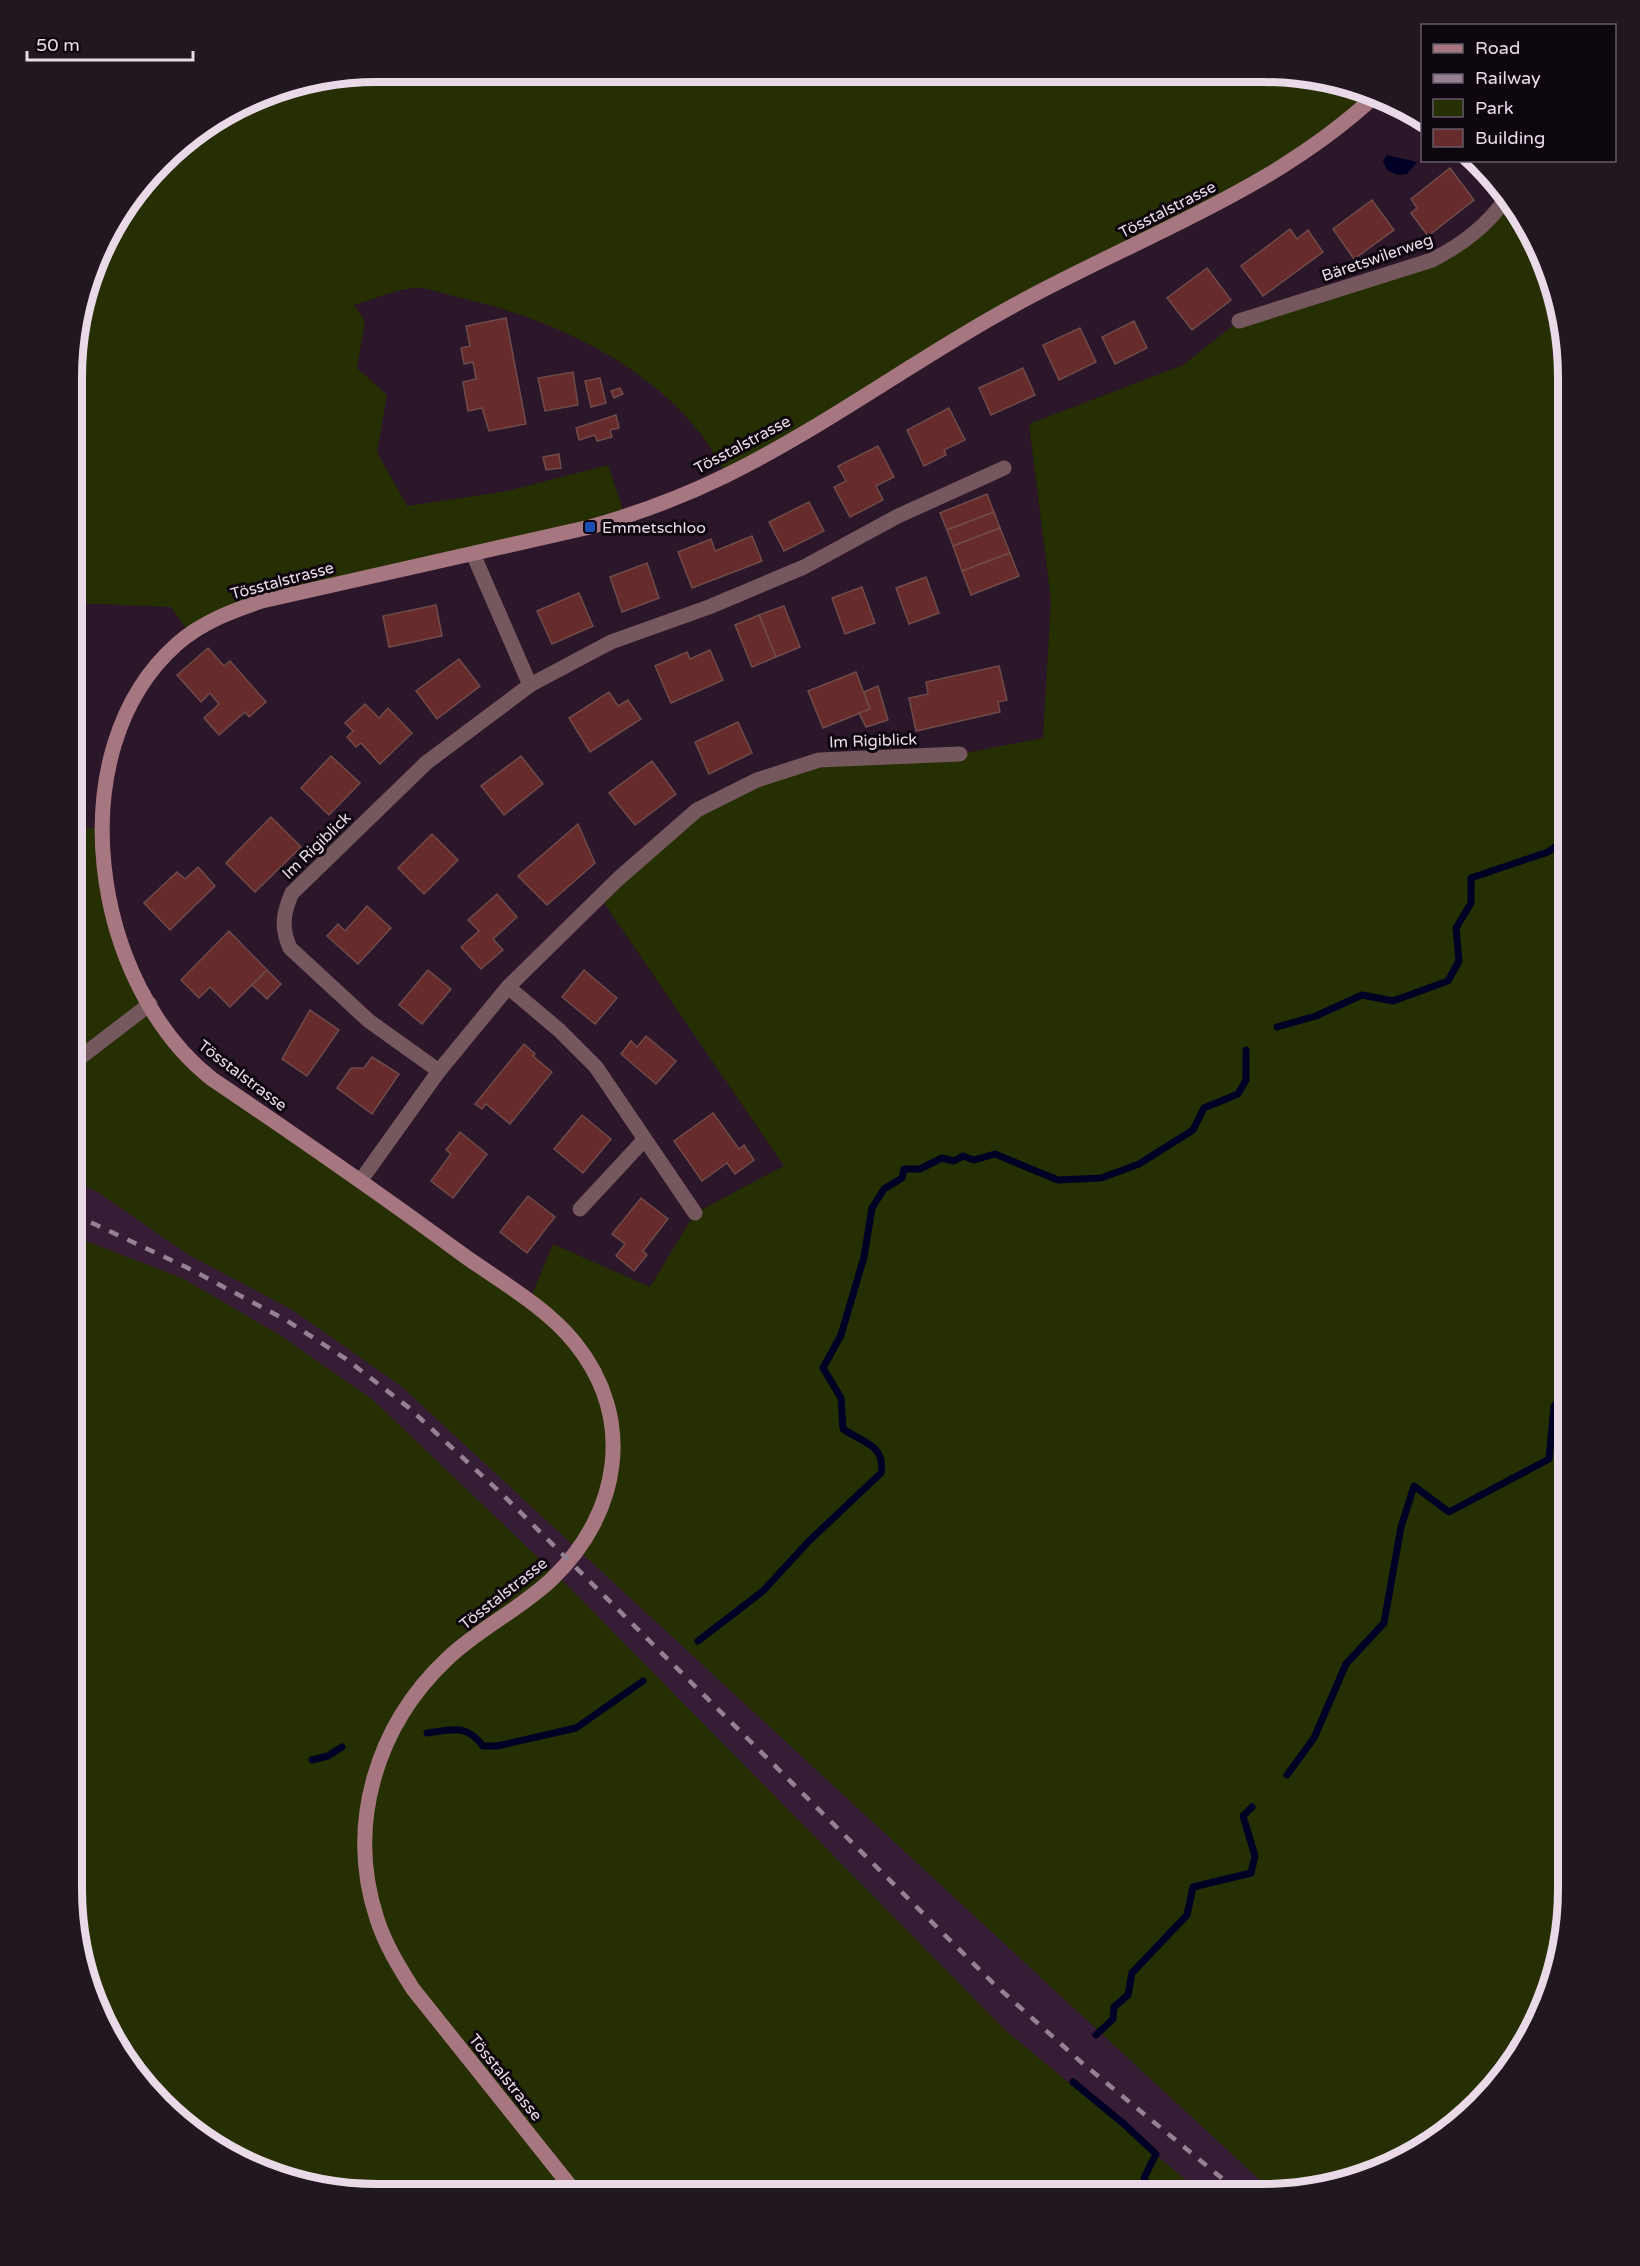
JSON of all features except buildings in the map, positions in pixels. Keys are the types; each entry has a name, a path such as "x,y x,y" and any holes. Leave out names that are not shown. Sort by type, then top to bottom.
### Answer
{"main road":[{"name":"Tösstalstrasse","path":"569,2184 413,1989 393,1957 377,1920 368,1883 364,1850 365,1817 374,1774 382,1750 410,1701 448,1657 545,1585 587,1538 604,1503 613,1467 614,1449 609,1409 594,1371 563,1330 546,1315 361,1180 201,1070 165,1031 123,947 105,872 101,826 104,787 111,750 139,689 178,644 223,614 262,601 473,554 626,516 726,476 1002,311 1262,179 1329,135 1368,102"}],"street":[{"name":"Bäretswilerweg","path":"1239,321 1432,260 1459,246 1482,228 1501,204"},
{"name":"Im Rigiblick","path":"439,1071 369,1021 290,948 285,936 285,909 292,893 426,763 530,685 611,642 709,607 804,567 898,516 1004,468"},
{"path":"473,554 530,685"},
{"name":"Im Rigiblick","path":"361,1180 439,1071 508,987 618,879 697,810 757,780 819,760 960,754"},
{"path":"508,987 559,1030 596,1067 695,1213"},
{"path":"82,1056 150,1004"},
{"path":"580,1209 644,1140"}],"shaded area":[{"path":"82,1185 96,1191 189,1255 291,1309 401,1386 1264,2184 1191,2184 1005,2030 568,1586 372,1399 278,1334 184,1279 82,1239"}],"green space":[{"path":"378,82 1262,82 1320,88 1367,102 1262,179 1002,311 726,476 706,441 680,410 649,382 614,358 577,338 538,321 499,308 427,289 402,290 354,305 365,321 357,368 387,395 377,452 407,506 508,491 608,465 625,516 262,601 190,634 171,607 82,603 82,378 88,320 98,283 113,247 143,198 169,169 198,143 230,122 265,105 320,88"},
{"path":"1499,208 1505,210 1527,247 1542,283 1555,339 1552,355 1557,360 1557,1908 1547,1965 1527,2019 1497,2068 1471,2097 1426,2134 1375,2161 1320,2178 1264,2184 401,1386 291,1309 189,1255 96,1191 82,1185 82,828 101,827 123,947 150,1004 212,1079 529,1302 553,1244 650,1287 695,1213 784,1166 600,897 697,810 819,760 960,754 1043,738 1051,600 1029,424 1183,365 1239,321 1432,260"},
{"path":"82,1239 184,1279 278,1334 372,1399 568,1586 1005,2030 1191,2184 358,2183 320,2178 283,2168 230,2144 198,2123 156,2083 122,2036 98,1983 85,1927 82,1888"}],"water":[{"path":"1387,155 1417,162 1407,174 1397,175 1387,170 1383,161"}],"waterway":[{"path":"1277,1027 1316,1016 1362,995 1393,1001 1448,981 1459,961 1456,928 1471,903 1471,878 1548,852 1558,844"},
{"path":"698,1641 763,1591 809,1541 881,1473 882,1464 876,1450 843,1429 841,1398 823,1368 841,1335 864,1257 872,1208 884,1189 902,1178 904,1169 920,1169 942,1158 954,1161 963,1156 974,1160 995,1154 1058,1180 1101,1178 1139,1164 1193,1130 1204,1108 1238,1094 1246,1080 1246,1050"},
{"path":"1287,1775 1314,1738 1346,1664 1384,1623 1401,1527 1414,1486 1449,1512 1549,1459 1554,1406 1558,1402"},
{"path":"427,1733 464,1731 483,1746 497,1746 576,1728 643,1681"},
{"path":"312,1760 328,1756 342,1747"},
{"path":"1096,2035 1113,2019 1114,2007 1128,1995 1132,1973 1187,1915 1193,1887 1251,1873 1255,1856 1243,1816 1252,1807"},
{"path":"1073,2082 1156,2154 1144,2178 1146,2184"}],"railway":[{"path":"82,1218 186,1267 286,1320 346,1359 408,1407 503,1495 993,1983 1081,2062 1229,2184"}],"place":[{"name":"Emmetschloo","path":"590,527"}]}
